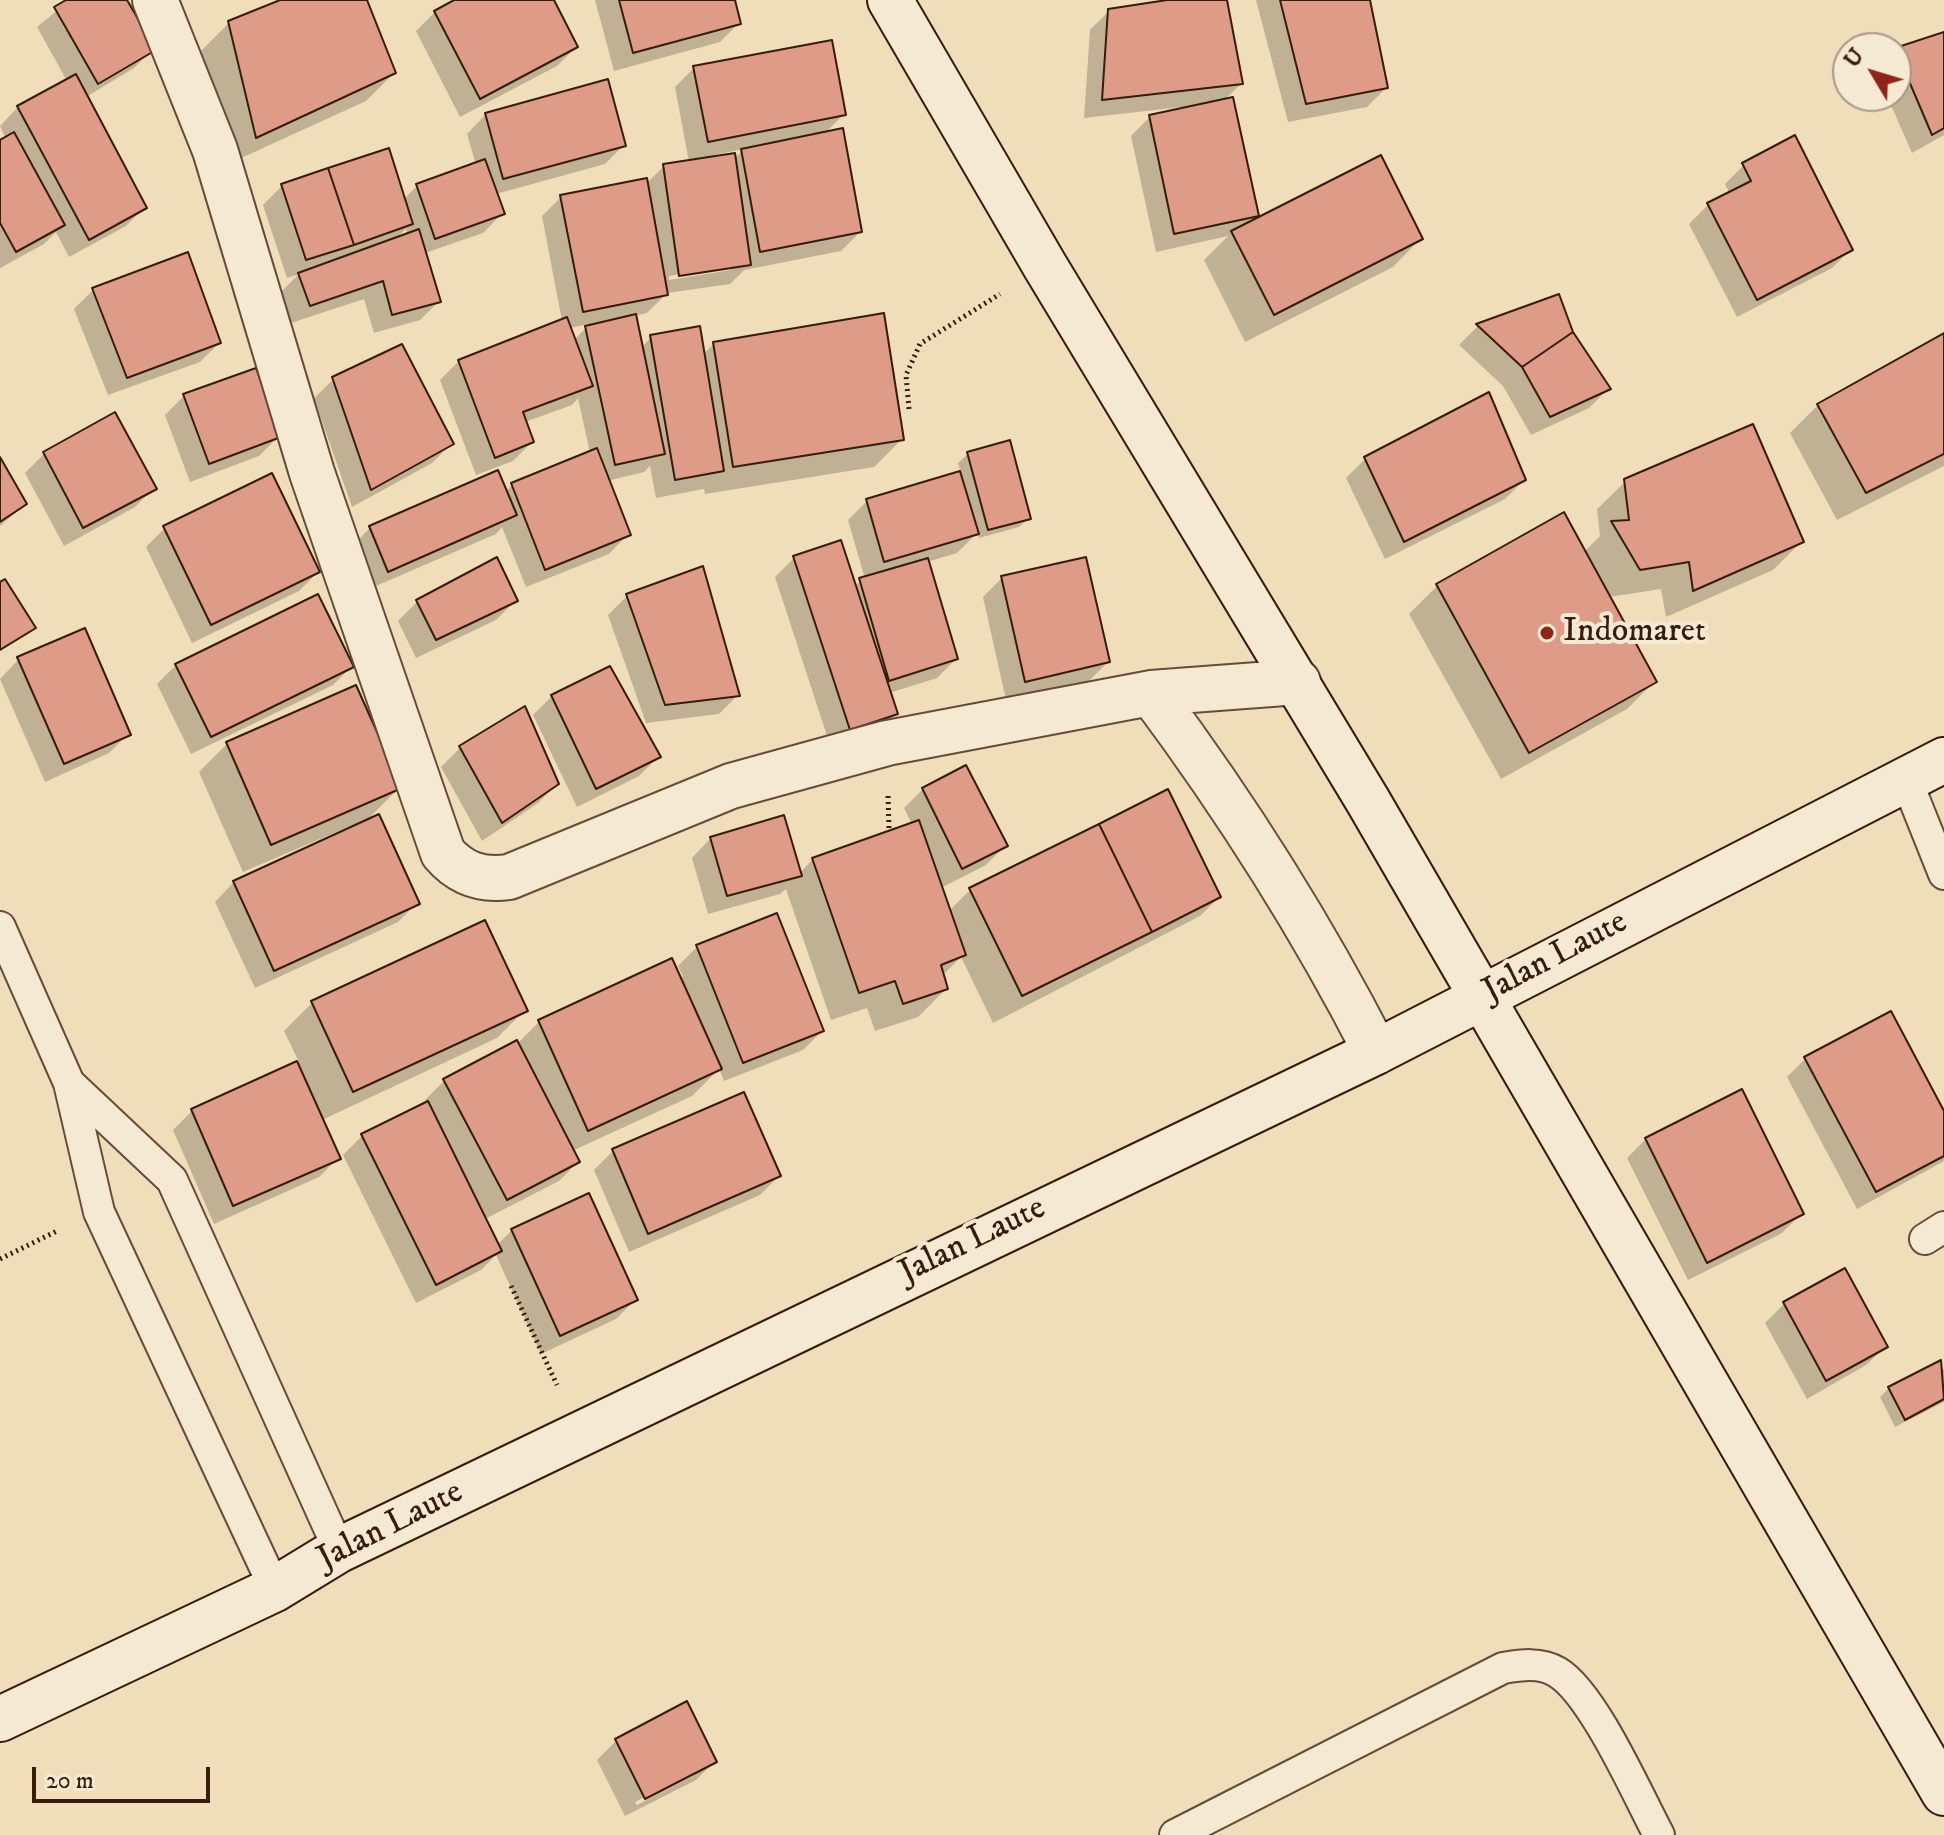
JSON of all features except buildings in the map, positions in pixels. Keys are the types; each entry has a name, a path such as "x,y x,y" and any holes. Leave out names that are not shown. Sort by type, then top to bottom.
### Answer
{"street":[{"path":"155,0 215,150 312,473 443,853 454,865 490,880 509,877 731,786 887,743 1151,693 1298,682"},
{"path":"890,0 1045,266 1298,682 1944,1793"},
{"path":"1151,693 1269,862 1339,980 1376,1052"},
{"name":"Jalan Laute","path":"0,1719 275,1589 339,1550 580,1433 1376,1052 1944,760"}],"lane":[{"path":"1906,779 1944,874"},
{"path":"0,927 69,1083 99,1212 275,1589"},
{"path":"69,1083 172,1180 339,1550"},
{"path":"1175,1835 1503,1668 1528,1664 1557,1672 1586,1701 1659,1835"}],"path":[{"path":"909,409 906,375 920,344 1045,266"},
{"path":"511,1286 580,1433"}],"place":[{"name":"Indomaret","path":"1547,633"}]}
